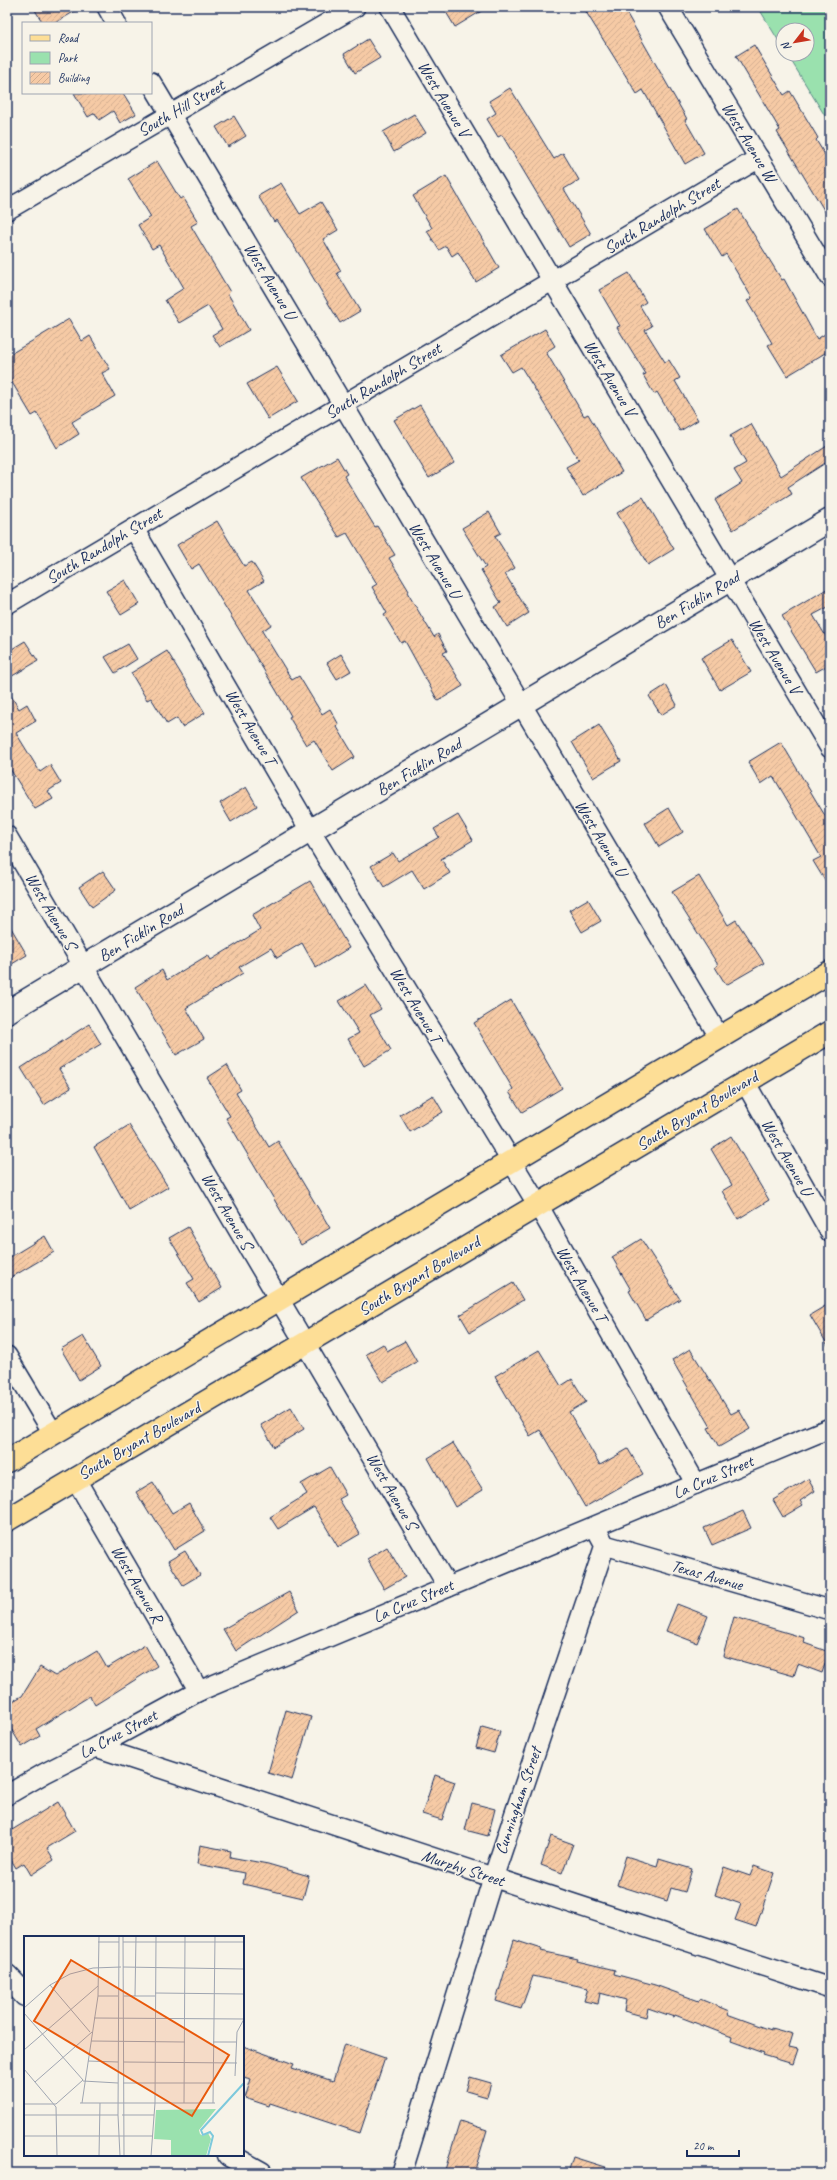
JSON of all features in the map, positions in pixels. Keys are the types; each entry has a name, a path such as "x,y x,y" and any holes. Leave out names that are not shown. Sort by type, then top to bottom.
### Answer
{"main road":[{"path":"7,1461 830,972"},
{"name":"South Bryant Boulevard","path":"7,1520 75,1478 538,1206 830,1032"}],"street":[{"path":"107,7 115,22"},
{"name":"South Hill Street","path":"7,210 355,7"},
{"name":"West Avenue V","path":"390,7 830,748"},
{"name":"West Avenue W","path":"668,7 830,277"},
{"name":"West Avenue U","path":"152,84 720,1038"},
{"name":"South Randolph Street","path":"7,604 759,158"},
{"name":"Ben Ficklin Road","path":"7,1012 312,832 830,520"},
{"name":"West Avenue T","path":"134,528 312,832 538,1206 696,1484"},
{"name":"West Avenue S","path":"7,836 448,1587"},
{"name":"West Avenue U","path":"745,1082 830,1232"},
{"path":"7,1356 53,1433"},
{"name":"La Cruz Street","path":"7,1795 45,1773 199,1691 830,1428"},
{"name":"West Avenue R","path":"75,1478 199,1691"},
{"path":"595,1526 605,1545"},
{"name":"Texas Avenue","path":"605,1545 830,1610"},
{"name":"Cunningham Street","path":"402,2173 492,1878 605,1545"},
{"name":"Murphy Street","path":"96,1747 830,1988"},
{"path":"7,1976 24,1994"},
{"path":"231,2156 261,2173"}],"green space":[{"path":"758,7 830,7 830,124 792,62 815,62 815,22 775,22 775,35"}],"building":[{"path":"33,7 82,7 57,22 42,22"},
{"path":"443,7 488,7 455,27"},
{"path":"594,7 623,7 687,119 685,120 704,153 685,164 643,90 637,94 586,12"},
{"path":"368,39 380,58 355,73 344,54"},
{"path":"754,45 784,95 790,91 818,138 816,140 830,163 830,220 777,132 780,130 736,56"},
{"path":"510,88 554,159 563,153 579,180 564,189 591,234 569,247 502,135 498,137 487,119 496,113 489,101"},
{"path":"75,94 124,94 136,114 120,123 113,111 99,120 95,113 88,117"},
{"path":"414,114 426,133 394,152 383,132"},
{"path":"234,116 246,136 228,147 216,127"},
{"path":"157,161 180,199 183,197 198,222 191,226 230,292 228,294 249,330 220,347 212,335 222,329 208,306 179,323 165,300 184,288 159,245 152,249 138,225 151,217 128,179"},
{"path":"446,176 499,268 476,282 458,252 452,256 446,246 439,250 427,231 432,228 413,196"},
{"path":"281,183 300,214 321,202 338,230 323,239 341,271 337,273 360,311 340,323 299,254 277,220 274,222 258,196"},
{"path":"738,209 782,280 784,279 817,339 830,331 830,350 787,376 768,345 772,343 747,301 752,298 726,254 722,257 705,229"},
{"path":"629,273 646,302 640,306 652,326 645,330 665,362 669,360 680,378 675,381 698,420 680,431 657,392 654,394 643,375 646,374 617,327 620,326 599,290"},
{"path":"69,319 82,341 90,336 110,369 102,373 115,396 72,422 79,434 57,448 37,413 32,416 7,374 7,356"},
{"path":"545,329 555,346 546,352 584,416 588,414 622,472 583,496 566,467 579,460 521,367 512,372 501,355"},
{"path":"277,367 298,401 268,419 247,384"},
{"path":"420,405 454,463 429,478 394,420"},
{"path":"751,424 781,476 830,444 830,460 788,487 792,494 733,530 715,500 742,483 734,470 746,463 730,436"},
{"path":"337,457 347,474 344,476 375,527 377,526 395,555 389,558 409,591 407,592 434,637 438,634 447,651 443,653 463,686 438,701 405,641 401,643 384,615 387,613 372,587 377,584 347,533 339,537 301,478"},
{"path":"643,497 674,549 648,565 617,513"},
{"path":"489,512 501,533 495,536 515,568 505,574 529,613 507,627 495,607 501,603 481,570 486,567 462,528"},
{"path":"217,521 244,566 252,562 264,581 249,590 271,625 262,631 292,680 299,676 322,714 330,709 339,725 337,727 355,757 333,771 314,740 306,745 289,717 291,716 276,690 199,564 191,569 177,545"},
{"path":"125,580 139,604 121,615 106,591"},
{"path":"830,587 830,606 813,615 830,643 830,664 816,672 782,616"},
{"path":"732,640 751,672 720,690 701,658"},
{"path":"25,641 38,661 7,679 7,652"},
{"path":"128,644 137,659 115,673 105,657"},
{"path":"167,651 205,713 182,727 177,718 167,724 151,698 147,700 131,673"},
{"path":"341,654 351,671 337,679 327,663"},
{"path":"666,685 677,705 661,715 649,696"},
{"path":"7,689 19,709 27,704 36,721 16,733 40,772 50,765 61,783 48,791 53,799 35,809 7,764"},
{"path":"599,725 621,761 593,778 572,742"},
{"path":"781,742 830,824 830,889 813,861 821,857 773,776 761,784 748,762"},
{"path":"246,787 257,806 231,822 220,803"},
{"path":"669,808 683,832 659,847 645,823"},
{"path":"458,815 473,840 441,859 450,873 424,889 412,870 384,887 371,866 393,853 398,861 439,837 434,829"},
{"path":"103,871 116,890 92,907 79,887"},
{"path":"699,876 728,925 736,920 764,963 726,985 715,967 718,965 672,892"},
{"path":"310,881 349,948 316,968 302,943 277,958 271,948 239,967 243,973 186,1008 204,1039 176,1055 135,987 162,970 167,980 208,955 211,960 260,930 252,915"},
{"path":"588,899 601,921 582,932 569,910"},
{"path":"7,921 27,955 7,967"},
{"path":"366,985 381,1009 370,1015 391,1050 364,1066 348,1039 359,1033 339,1001"},
{"path":"511,1000 562,1088 522,1112 509,1092 513,1089 474,1023"},
{"path":"89,1024 101,1044 59,1069 71,1088 44,1105 21,1068"},
{"path":"227,1065 241,1090 236,1093 269,1147 278,1141 330,1228 301,1245 226,1118 230,1116 207,1078"},
{"path":"433,1095 443,1112 410,1132 400,1115"},
{"path":"129,1125 168,1187 129,1210 94,1147"},
{"path":"731,1136 769,1200 738,1219 722,1191 732,1185 711,1149"},
{"path":"188,1227 222,1288 199,1302 187,1283 194,1279 169,1238"},
{"path":"45,1236 54,1252 7,1280 7,1259"},
{"path":"641,1239 680,1299 646,1320 612,1257"},
{"path":"513,1283 523,1300 470,1332 460,1315"},
{"path":"830,1303 830,1349 810,1315"},
{"path":"83,1336 101,1366 79,1380 61,1349"},
{"path":"405,1341 417,1362 383,1382 366,1354 383,1344 387,1351"},
{"path":"690,1349 731,1414 739,1410 750,1429 719,1447 708,1428 711,1427 672,1360"},
{"path":"539,1350 561,1386 572,1379 586,1402 569,1412 600,1465 628,1449 643,1474 585,1507 540,1430 530,1436 495,1376"},
{"path":"291,1407 304,1429 274,1447 261,1425"},
{"path":"453,1443 483,1490 455,1507 428,1458"},
{"path":"330,1467 346,1495 339,1499 360,1534 338,1547 314,1507 278,1529 270,1517 307,1494 301,1484"},
{"path":"808,1479 815,1491 800,1501 803,1505 783,1517 773,1500"},
{"path":"153,1482 172,1513 189,1503 205,1531 174,1550 152,1514 150,1515 136,1492"},
{"path":"743,1511 751,1528 712,1545 704,1528"},
{"path":"387,1547 405,1577 384,1589 367,1559"},
{"path":"185,1551 200,1575 183,1585 168,1561"},
{"path":"289,1592 299,1610 236,1651 223,1629"},
{"path":"677,1604 708,1616 697,1643 666,1631"},
{"path":"734,1617 805,1638 804,1643 829,1652 822,1673 798,1664 794,1676 723,1656"},
{"path":"145,1645 157,1666 95,1705 90,1696 36,1729 40,1736 22,1747 7,1722 7,1704 22,1696 40,1667 55,1676 97,1651 107,1668"},
{"path":"286,1710 311,1717 292,1780 268,1773"},
{"path":"482,1727 500,1732 494,1753 476,1748"},
{"path":"435,1775 455,1782 442,1820 422,1814"},
{"path":"58,1802 75,1831 47,1848 54,1860 31,1875 24,1863 16,1868 7,1853 7,1833"},
{"path":"472,1803 495,1809 488,1836 465,1830"},
{"path":"551,1836 573,1844 562,1873 541,1865"},
{"path":"200,1845 231,1851 230,1857 268,1864 309,1876 303,1898 243,1884 245,1873 197,1864"},
{"path":"626,1856 657,1866 659,1859 692,1869 685,1892 671,1888 667,1901 617,1885"},
{"path":"754,1866 774,1873 756,1927 735,1920 741,1904 715,1895 724,1867 750,1876"},
{"path":"514,1940 542,1949 541,1951 578,1959 577,1961 615,1970 614,1974 655,1985 699,2001 700,1999 729,2011 727,2014 771,2030 771,2028 793,2034 789,2047 798,2049 793,2064 763,2055 764,2053 731,2041 732,2037 675,2015 674,2017 648,2008 646,2017 624,2011 626,2000 600,1993 598,2004 584,2001 588,1988 533,1976 521,2009 496,2001"},
{"path":"345,2044 385,2058 360,2133 270,2103 269,2106 245,2098 251,2079 244,2077 244,2046 294,2064 292,2068 333,2081"},
{"path":"470,2077 491,2083 487,2097 466,2091"},
{"path":"460,2121 487,2130 474,2173 444,2173"},
{"path":"573,2157 614,2170 613,2173 568,2173"}]}
